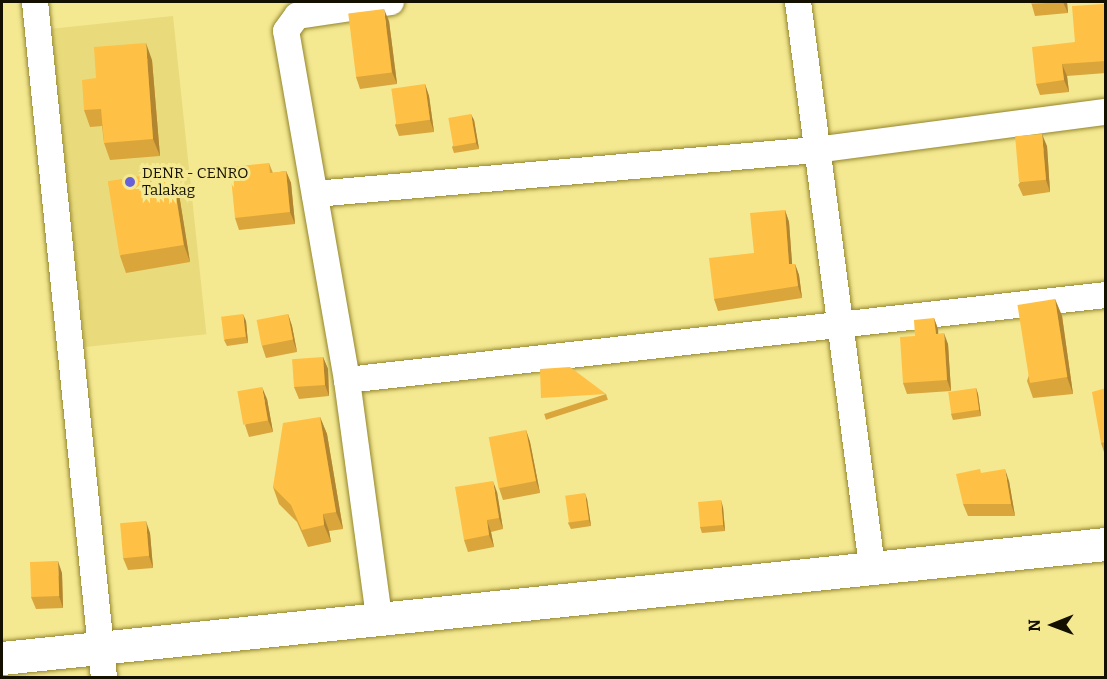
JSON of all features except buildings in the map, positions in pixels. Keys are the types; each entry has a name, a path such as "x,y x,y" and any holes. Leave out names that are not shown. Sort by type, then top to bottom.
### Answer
{"main road":[{"path":"2,658 103,663 379,617 1106,544"}],"street":[{"path":"35,2 103,663"},
{"path":"379,617 347,380 286,31 297,16 391,2"},
{"path":"798,2 872,566"},
{"path":"315,194 816,150 1106,112"},
{"path":"347,380 1106,295"}],"shaded area":[{"name":"DENR - CENRO Talakag","path":"173,16 206,334 85,347 52,29"}],"place":[{"name":"DENR - CENRO Talakag","path":"130,182"}]}
